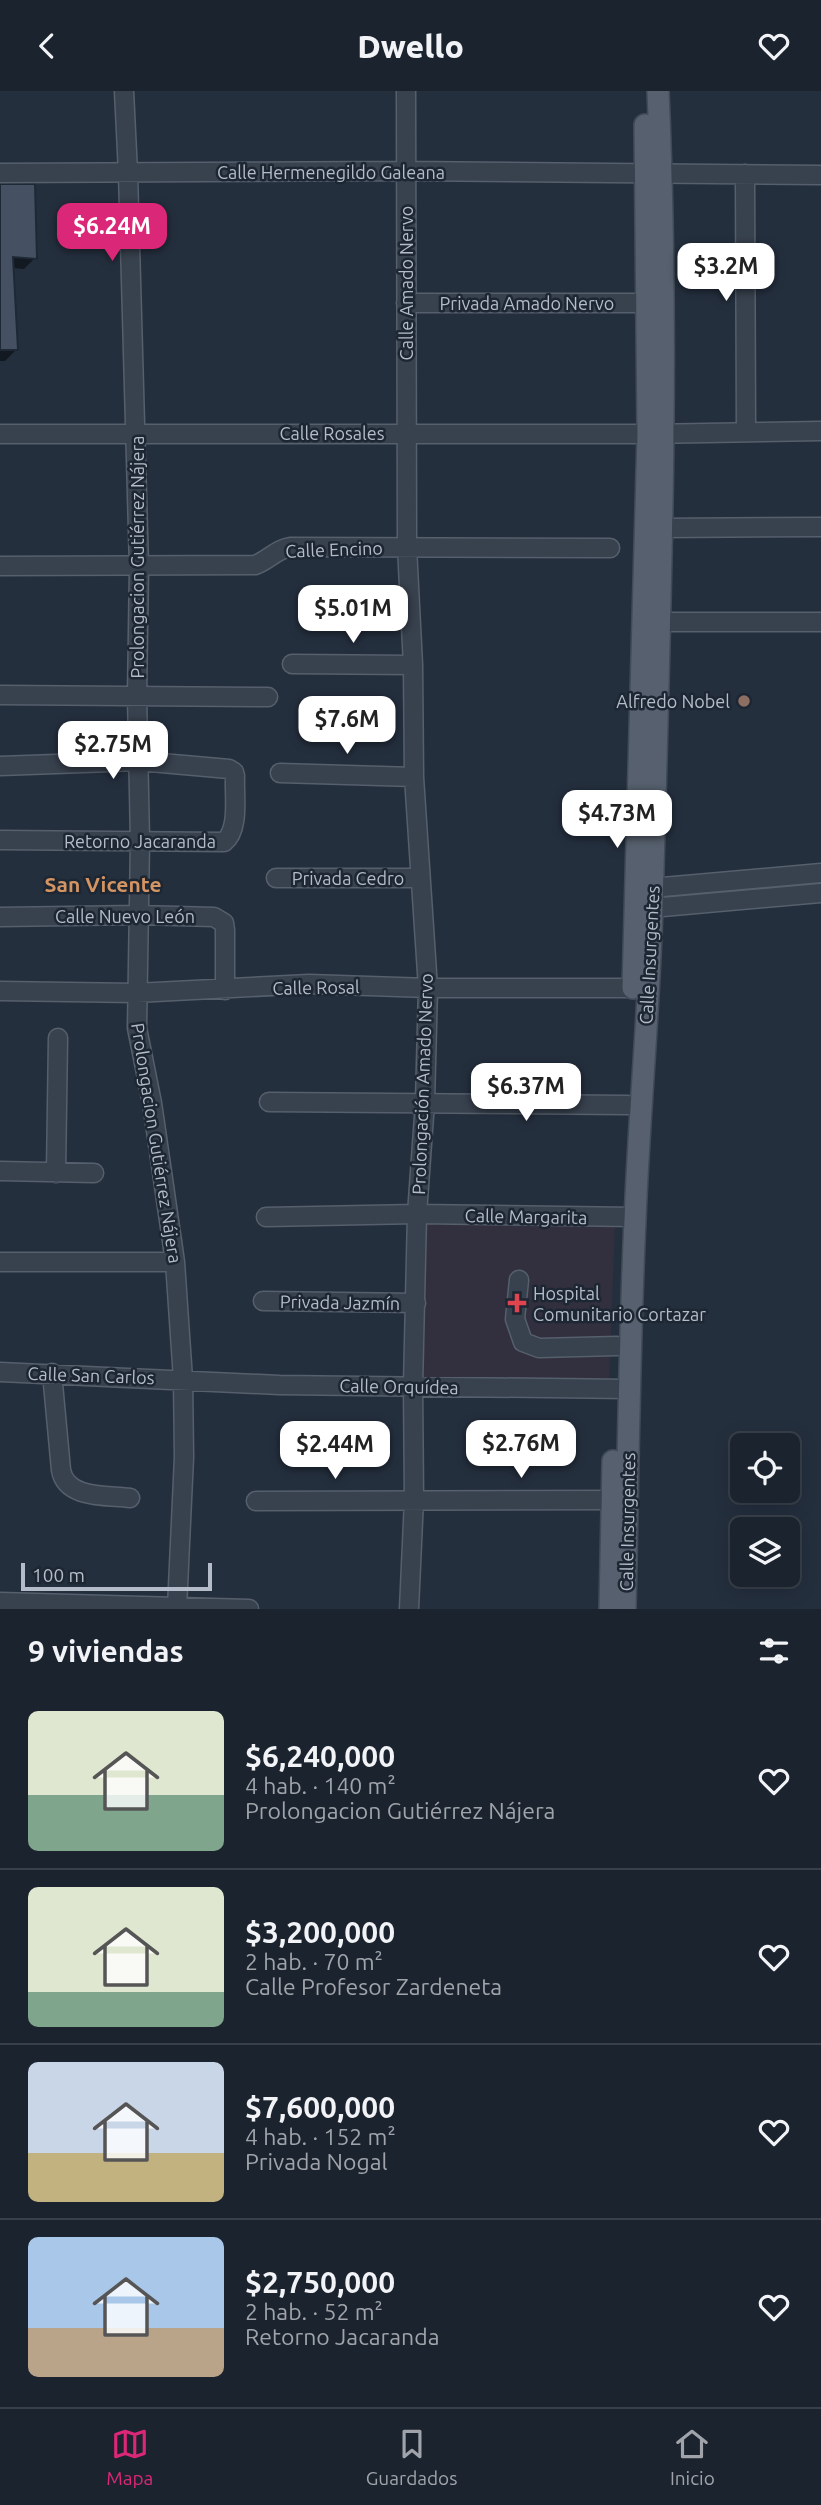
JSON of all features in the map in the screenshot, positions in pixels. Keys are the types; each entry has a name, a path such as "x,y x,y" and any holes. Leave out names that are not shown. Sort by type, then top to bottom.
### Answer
{"main road":[{"name":"Calle Insurgentes","path":"644,91 654,173 656,433 644,899"},
{"name":"Calle Insurgentes","path":"625,1609 620,1500 622,1389 644,899 660,622 661,528 648,303 658,91"},
{"name":"Calle Insurgentes","path":"622,1389 617,1346 629,1217 628,1105 640,988"},
{"name":"Calle Insurgentes","path":"610,1609 620,1500"}],"street":[{"name":"Prolongacion Gutiérrez Nájera","path":"124,91 139,567 137,696 140,841 136,993 140,1047 152,1103 176,1262 183,1379 184,1487 177,1608"},
{"name":"Calle Amado Nervo","path":"406,91 407,433"},
{"name":"Calle Hermenegildo Galeana","path":"0,173 406,171 821,175"},
{"path":"745,174 746,432"},
{"name":"Privada Amado Nervo","path":"406,303 648,303"},
{"name":"Calle Rosales","path":"0,434 821,431"},
{"name":"Prolongación Amado Nervo","path":"407,433 407,547 413,665 414,777 428,988 425,1102 417,1214 413,1386 414,1499 409,1609"},
{"path":"661,528 821,527"},
{"name":"Calle Encino","path":"0,566 255,565 267,560 280,549 291,547 610,548"},
{"path":"660,622 821,622"},
{"path":"292,664 413,665"},
{"path":"0,695 268,697"},
{"name":"Retorno Jacaranda","path":"0,766 139,761 229,769 235,776 233,826 229,838 224,842 0,840"},
{"path":"280,773 414,777"},
{"path":"644,899 821,873"},
{"name":"Privada Cedro","path":"276,877 420,878"},
{"path":"644,899 821,893"},
{"name":"Calle Nuevo León","path":"0,917 139,915 219,919 224,923 225,930 225,990"},
{"name":"Calle Rosal","path":"0,991 136,993 309,984 428,988 640,988"},
{"path":"56,1173 58,1038"},
{"path":"269,1102 628,1105"},
{"path":"0,1171 94,1173"},
{"name":"Calle Margarita","path":"266,1217 417,1214 629,1217"},
{"path":"0,1262 176,1262"},
{"path":"519,1280 515,1319 523,1342 539,1348 617,1346"},
{"name":"Privada Jazmín","path":"263,1301 416,1303"},
{"name":"Calle San Carlos","path":"0,1372 183,1379"},
{"path":"52,1373 61,1469 65,1483 77,1491 130,1498"},
{"name":"Calle Orquídea","path":"183,1379 279,1385 622,1389"},
{"path":"257,1501 620,1500"},
{"path":"0,1602 249,1609"}],"shaded area":[{"name":"Hospital Comunitario Cortazar","path":"423,1221 615,1227 609,1381 421,1379"}],"building":[{"path":"0,184 35,184 37,259 13,257 18,350 0,350"}],"place":[{"name":"Alfredo Nobel","path":"744,701"},
{"name":"Hospital Comunitario Cortazar","path":"517,1303"}],"district":[{"name":"San Vicente","path":"103,884"}]}
